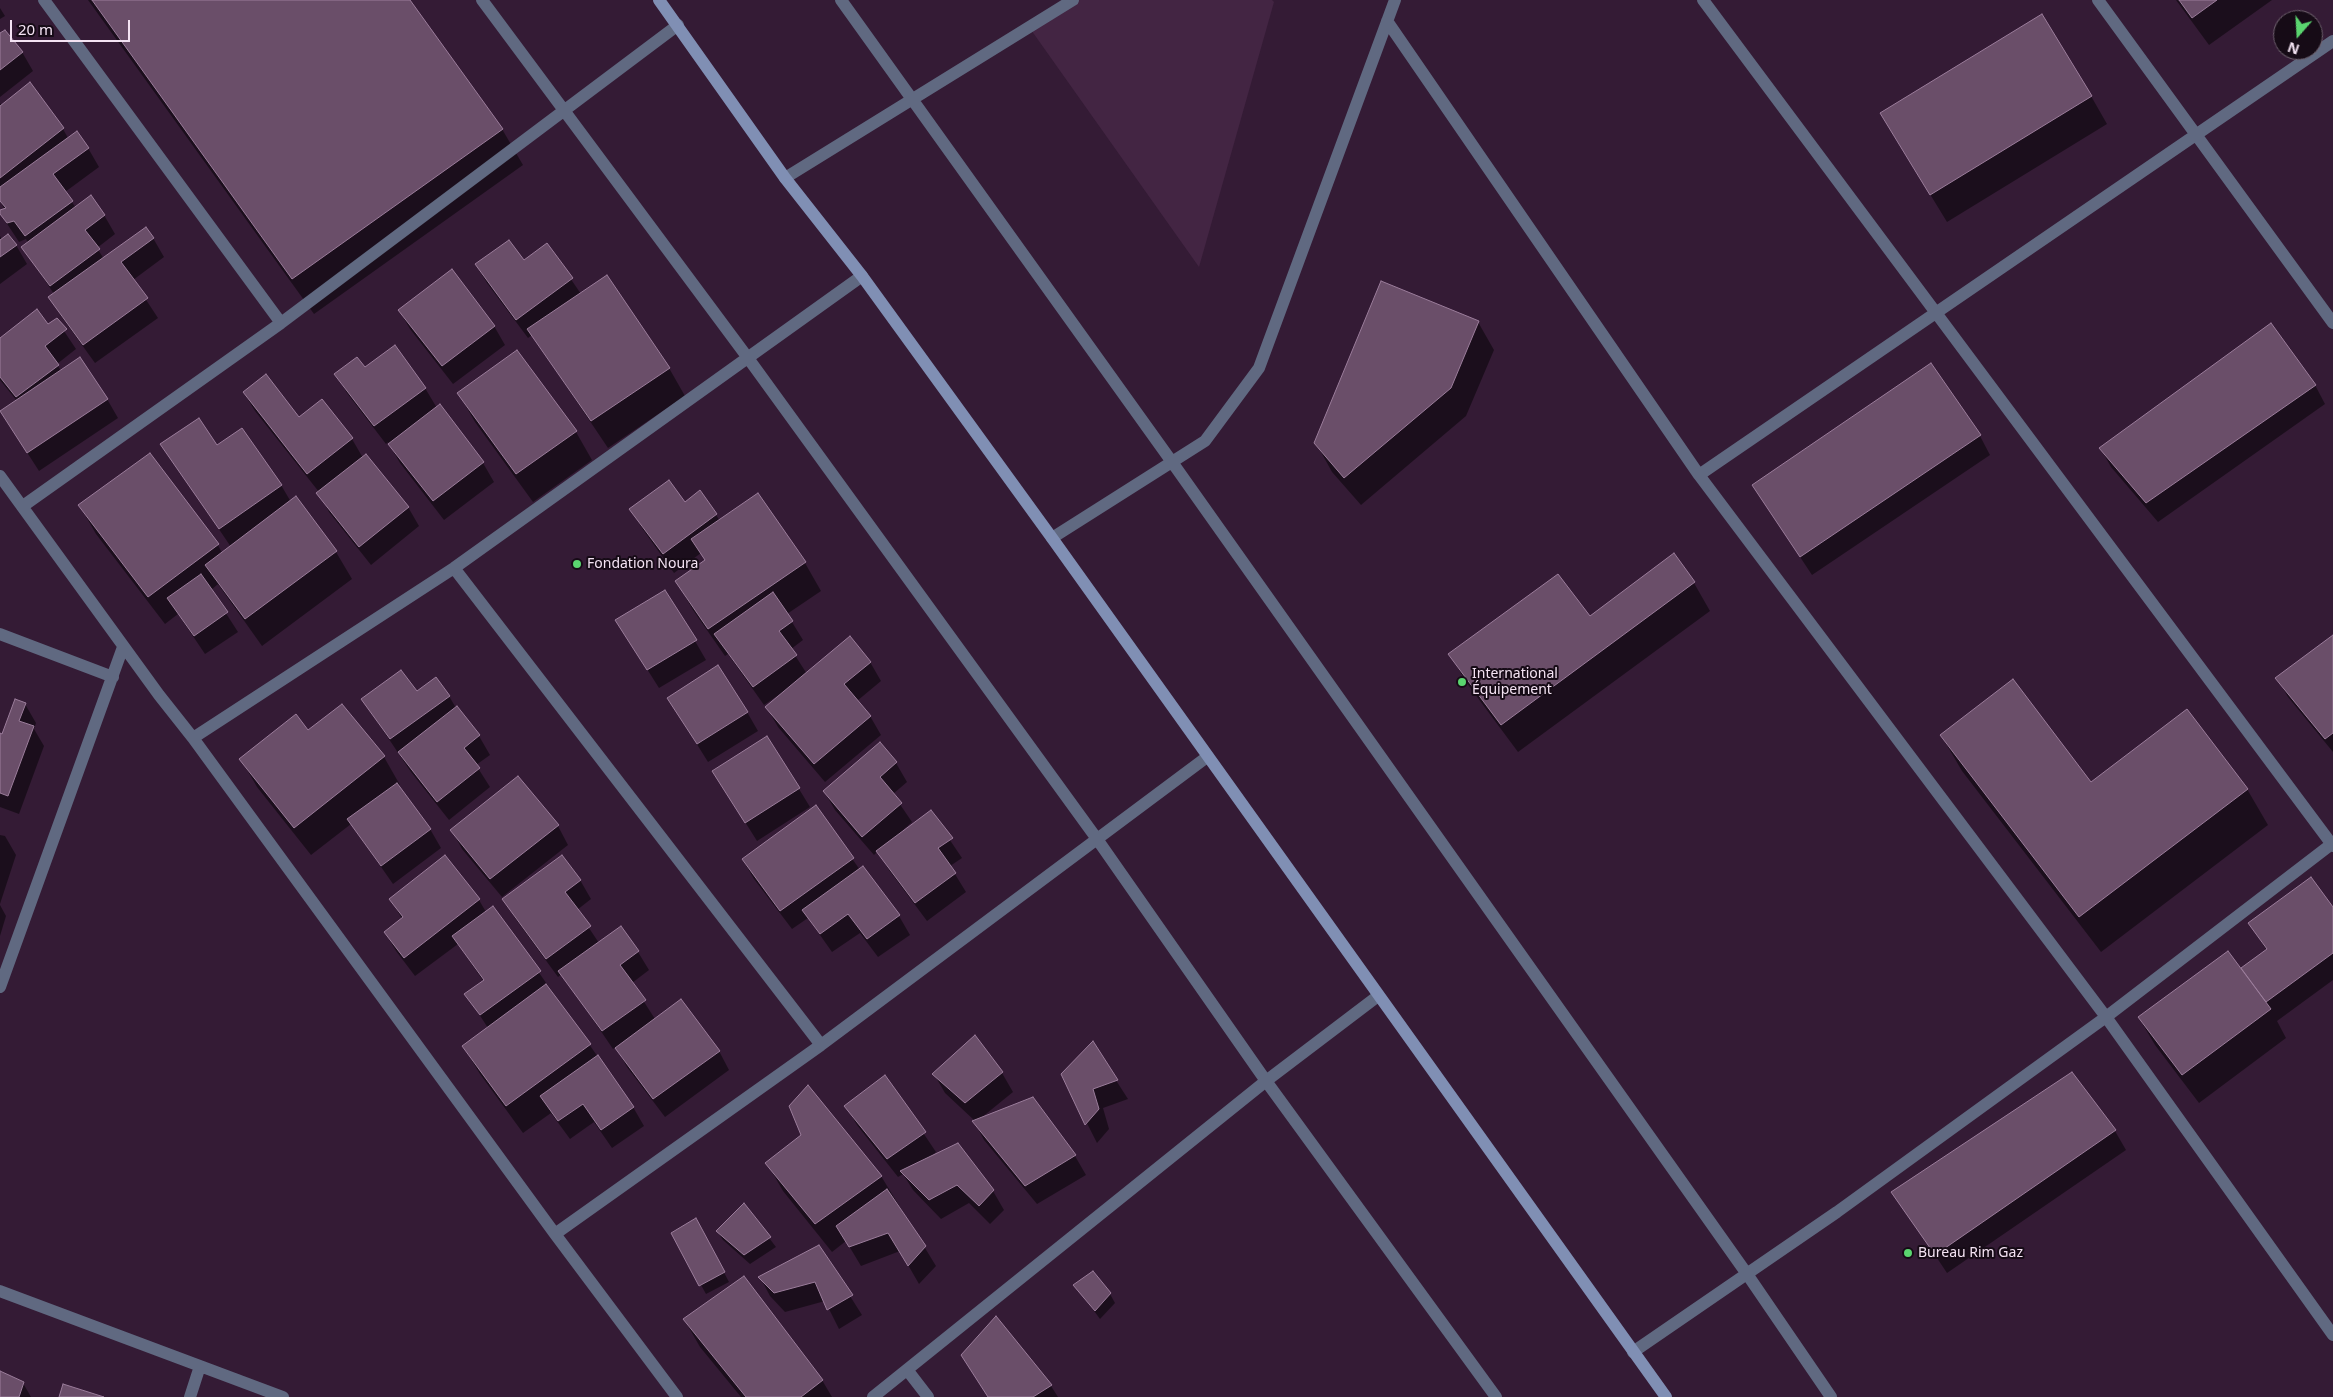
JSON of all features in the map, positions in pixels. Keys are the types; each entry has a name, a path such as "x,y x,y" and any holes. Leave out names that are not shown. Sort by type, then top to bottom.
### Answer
{"main road":[{"path":"659,0 785,178 862,276 1052,538 1666,1397"}],"street":[{"path":"44,0 281,323"},
{"path":"482,0 748,358 1097,839 1266,1081 1496,1397"},
{"path":"841,0 1172,462 1747,1274 1831,1397"},
{"path":"785,178 1073,0"},
{"path":"1052,538 1205,441 1259,368 1394,0"},
{"path":"1633,1352 1837,1212 2106,1017 2332,844 1703,0"},
{"path":"2098,0 2333,323"},
{"path":"1387,21 1699,475 2106,1017 2333,1335"},
{"path":"23,506 281,323 678,25"},
{"path":"1699,475 2333,41"},
{"path":"193,738 454,568 862,276"},
{"path":"0,476 555,1234 677,1397"},
{"path":"454,568 821,1045"},
{"path":"0,634 113,677"},
{"path":"0,987 6,954 113,677 123,646"},
{"path":"555,1234 821,1045 1207,757"},
{"path":"873,1397 908,1371 1266,1081 1378,996"},
{"path":"0,1291 283,1397"},
{"path":"190,1397 200,1366"},
{"path":"908,1371 928,1397"}],"shaded area":[{"path":"1063,0 1272,0 1274,2 1199,267 1029,27"}],"building":[{"path":"92,0 410,0 503,129 292,279"},
{"path":"2179,0 2217,0 2192,18"},
{"path":"2042,14 2092,96 1930,195 1880,113"},
{"path":"5,30 23,52 0,70 0,33"},
{"path":"30,82 64,128 0,178 0,106"},
{"path":"77,131 89,148 53,174 73,201 25,236 14,221 7,223 0,214 0,210 6,208 0,201 0,187"},
{"path":"91,195 105,215 85,230 100,249 50,286 21,247"},
{"path":"146,227 154,238 121,262 148,298 83,345 48,297"},
{"path":"8,234 17,245 0,257 0,240"},
{"path":"509,240 524,260 547,243 573,278 516,320 475,264"},
{"path":"452,269 495,326 442,366 398,310"},
{"path":"607,275 670,368 591,421 527,329"},
{"path":"1381,281 1479,321 1451,388 1344,478 1314,443"},
{"path":"37,309 48,324 57,318 67,329 45,346 59,365 16,397 0,377 0,338"},
{"path":"2271,323 2316,385 2146,503 2099,448"},
{"path":"395,345 426,388 374,426 334,374 357,357 365,367"},
{"path":"517,350 577,431 516,474 457,393"},
{"path":"80,357 108,399 27,453 0,411"},
{"path":"1931,363 1981,435 1800,557 1752,485"},
{"path":"266,374 299,417 322,399 353,438 307,474 243,392"},
{"path":"440,404 484,462 433,501 388,444"},
{"path":"199,418 217,445 242,428 282,485 219,529 160,444"},
{"path":"150,453 219,544 148,597 78,505"},
{"path":"366,454 409,507 359,547 316,493"},
{"path":"669,480 685,502 700,490 717,514 663,554 629,509"},
{"path":"758,493 806,562 708,629 675,581 705,560 691,539"},
{"path":"296,496 337,551 245,619 205,565"},
{"path":"1674,553 1695,582 1501,725 1448,654 1558,574 1590,616"},
{"path":"201,574 228,612 194,636 167,598"},
{"path":"665,590 697,640 647,670 615,620"},
{"path":"773,592 793,621 779,631 797,655 753,687 714,634"},
{"path":"2333,635 2333,733 2325,739 2275,678"},
{"path":"850,636 871,662 844,684 871,716 814,764 765,707"},
{"path":"718,665 748,712 697,744 667,698"},
{"path":"401,670 417,691 436,677 450,696 390,739 361,699"},
{"path":"2013,679 2091,782 2187,709 2248,789 2079,917 1940,735"},
{"path":"15,699 26,703 19,721 34,726 8,796 0,793 0,733 2,734"},
{"path":"342,704 385,756 294,828 239,759 296,714 308,730"},
{"path":"457,706 480,735 464,748 480,768 437,802 398,752"},
{"path":"767,736 800,788 745,823 712,771"},
{"path":"880,742 897,762 880,777 902,803 862,837 823,791"},
{"path":"518,776 559,825 490,879 450,830"},
{"path":"397,783 431,829 381,866 347,819"},
{"path":"816,805 854,858 780,911 742,859"},
{"path":"931,810 953,838 938,848 956,873 915,903 876,851"},
{"path":"445,855 480,899 404,958 384,932 403,917 389,899"},
{"path":"562,855 581,880 565,892 591,926 546,959 502,899"},
{"path":"863,866 900,915 867,939 848,914 820,934 802,910"},
{"path":"2311,877 2333,907 2333,953 2266,1002 2241,968 2267,949 2248,923"},
{"path":"493,906 541,971 480,1015 464,994 484,980 452,936"},
{"path":"621,926 639,951 620,965 646,1000 602,1031 558,971"},
{"path":"2228,951 2271,1009 2182,1075 2138,1017"},
{"path":"546,984 591,1044 506,1106 462,1046"},
{"path":"681,999 720,1051 653,1099 615,1048"},
{"path":"975,1035 1003,1072 965,1103 932,1074"},
{"path":"1093,1041 1118,1080 1093,1089 1099,1109 1085,1125 1061,1074"},
{"path":"598,1055 634,1107 601,1130 583,1104 558,1121 540,1096"},
{"path":"2072,1072 2116,1130 1935,1255 1891,1192"},
{"path":"885,1075 926,1132 887,1159 844,1106"},
{"path":"808,1085 882,1176 815,1224 765,1163 801,1135 789,1106"},
{"path":"1033,1097 1076,1155 1025,1186 972,1121"},
{"path":"958,1143 994,1190 979,1206 957,1185 929,1200 900,1171"},
{"path":"887,1189 926,1246 908,1266 888,1233 849,1247 836,1226"},
{"path":"744,1203 771,1237 744,1255 716,1231"},
{"path":"696,1218 725,1272 699,1286 671,1233"},
{"path":"819,1245 853,1295 827,1310 815,1282 774,1293 758,1277"},
{"path":"1093,1271 1111,1293 1095,1311 1073,1285"},
{"path":"744,1276 823,1380 801,1397 746,1397 683,1319"},
{"path":"996,1316 1052,1385 1033,1397 988,1397 961,1355"},
{"path":"0,1371 24,1382 19,1397 0,1397"},
{"path":"63,1384 104,1397 59,1397"}],"place":[{"name":"Fondation Noura","path":"577,564"},
{"name":"International Équipement","path":"1462,682"},
{"name":"Bureau Rim Gaz","path":"1908,1253"}]}
